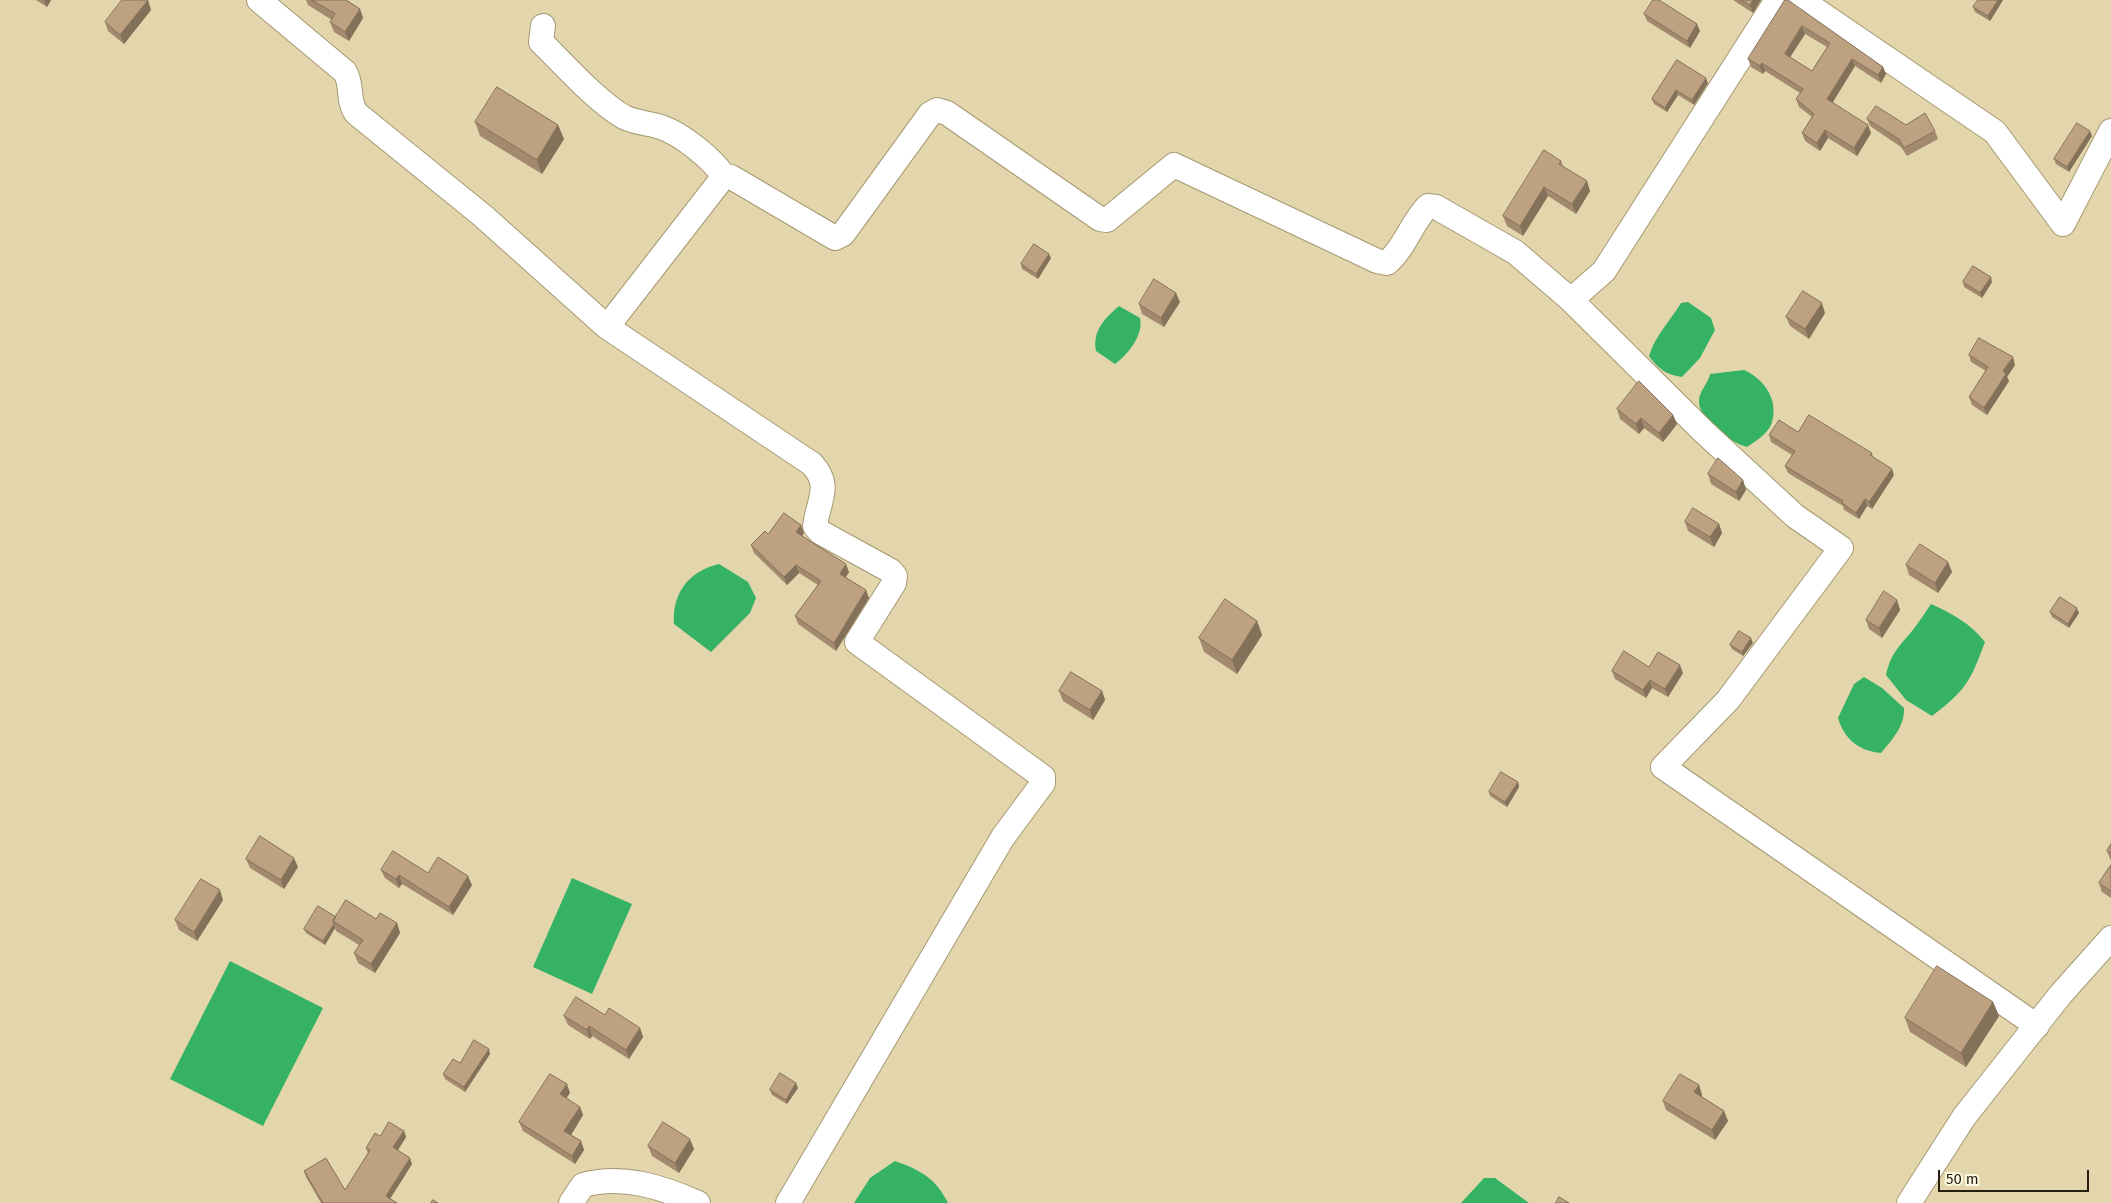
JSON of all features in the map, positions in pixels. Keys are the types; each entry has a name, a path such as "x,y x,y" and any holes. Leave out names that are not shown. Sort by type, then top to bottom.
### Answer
{"street":[{"path":"259,0 345,72 349,80 351,106 356,113 483,216 607,327 812,464 822,475 824,482 815,526 820,532 895,576 894,583 857,642 1043,776 1042,783 1003,837 788,1203"},
{"path":"1571,300 1604,271 1777,0"},
{"path":"1801,0 1995,132 2063,224 2111,131"},
{"path":"543,26 541,42 623,116 662,128 713,160 724,176 731,177 835,238 843,234 930,114 937,110 947,112 1100,219 1107,220 1174,165 1377,262 1387,263 1394,257 1421,213 1428,206 1436,207 1515,252 1571,300 1704,432 1795,516 1841,548 1728,700 1664,768 2037,1026"},
{"path":"607,327 724,176"},
{"path":"1909,1203 1964,1118 2037,1026 2111,938"},
{"path":"571,1203 583,1185 597,1181 630,1181 670,1190 698,1203"}],"shaded area":[{"path":"1688,302 1711,318 1715,330 1700,358 1682,377 1663,371 1649,356 1659,335 1681,303"},
{"path":"1119,306 1140,318 1141,324 1134,344 1115,364 1096,351 1095,344 1101,326"},
{"path":"1744,370 1752,374 1764,385 1769,392 1774,408 1769,429 1747,447 1740,445 1718,431 1705,417 1699,403 1700,395 1710,374"},
{"path":"719,564 748,582 756,598 750,613 711,652 674,624 674,613 679,593 684,585 699,572"},
{"path":"1931,604 1961,620 1985,642 1966,684 1953,699 1932,716 1906,700 1886,675 1896,651 1915,628"},
{"path":"1864,677 1882,688 1904,708 1900,727 1881,753 1866,750 1854,743 1844,732 1838,718 1854,684"},
{"path":"572,878 632,904 592,994 533,967"},
{"path":"230,961 323,1008 263,1126 170,1079"},
{"path":"895,1161 920,1172 933,1181 948,1203 854,1203 870,1178"},
{"path":"1484,1178 1495,1178 1529,1203 1461,1203"}],"building":[{"path":"122,0 148,0 120,35 105,22"},
{"path":"312,0 346,0 360,9 345,32 330,22 335,14"},
{"path":"1653,0 1659,0 1697,24 1687,41 1644,14"},
{"path":"1742,0 1753,0 1750,5"},
{"path":"1785,0 1788,0 1883,67 1878,75 1852,59 1827,99 1868,125 1854,148 1825,130 1817,143 1802,133 1814,114 1796,99 1803,89 1762,63 1760,66 1748,59","holes":["1802,26 1830,43 1812,71 1785,54"]},
{"path":"1978,0 1998,0 1988,16 1973,7"},
{"path":"1677,60 1706,78 1692,100 1676,90 1665,108 1652,99"},
{"path":"497,87 558,125 537,160 475,122"},
{"path":"1876,106 1906,125 1925,113 1935,131 1904,148 1899,139 1867,119"},
{"path":"2077,123 2090,131 2067,167 2054,159"},
{"path":"1544,150 1561,161 1559,164 1587,181 1572,204 1544,187 1520,226 1503,216"},
{"path":"1034,244 1049,254 1036,274 1021,264"},
{"path":"1973,266 1991,277 1980,293 1963,282"},
{"path":"1154,279 1176,293 1161,318 1139,304"},
{"path":"1803,291 1822,303 1805,329 1786,317"},
{"path":"1979,338 2013,357 2003,371 2006,374 1984,408 1969,397 1988,367 1969,355"},
{"path":"1639,381 1673,415 1659,433 1641,418 1636,424 1617,409"},
{"path":"1809,415 1872,453 1870,455 1892,469 1869,502 1865,499 1856,513 1842,503 1843,501 1785,466 1795,451 1769,435 1779,420 1798,432"},
{"path":"1718,458 1743,480 1736,492 1708,474"},
{"path":"1693,508 1719,524 1710,537 1685,522"},
{"path":"784,513 801,525 796,532 846,564 840,574 866,590 834,643 795,616 821,581 796,565 784,577 751,545 765,531 768,534"},
{"path":"1920,544 1948,562 1935,583 1906,565"},
{"path":"1884,591 1897,600 1879,628 1866,620"},
{"path":"2060,597 2077,608 2068,624 2050,612"},
{"path":"1225,599 1257,621 1232,660 1199,638"},
{"path":"1739,631 1751,638 1742,652 1730,645"},
{"path":"1624,651 1649,667 1658,652 1680,665 1665,689 1650,680 1643,690 1612,671"},
{"path":"1071,672 1102,691 1090,710 1059,691"},
{"path":"1501,772 1518,782 1505,802 1489,792"},
{"path":"260,836 294,858 281,880 246,859"},
{"path":"2111,844 2111,853 2107,851"},
{"path":"393,851 428,873 438,857 468,876 449,907 399,875 396,879 381,870"},
{"path":"2111,865 2111,891 2099,883"},
{"path":"201,879 220,890 194,932 175,920"},
{"path":"346,900 376,919 380,913 397,923 371,964 354,953 363,940 333,921"},
{"path":"318,906 336,917 333,921 334,924 323,941 304,929"},
{"path":"1937,966 1993,1002 1961,1053 1905,1018"},
{"path":"576,997 605,1015 609,1008 640,1028 626,1050 589,1026 587,1030 564,1016"},
{"path":"474,1040 489,1049 464,1087 443,1074 453,1059 460,1063"},
{"path":"780,1073 796,1083 786,1100 770,1090"},
{"path":"550,1074 567,1084 560,1094 580,1107 564,1131 581,1141 572,1156 519,1122"},
{"path":"1680,1074 1699,1085 1694,1092 1724,1111 1712,1130 1663,1101"},
{"path":"389,1122 404,1131 393,1147 410,1158 386,1196 397,1203 323,1203 304,1171 326,1158 345,1190 370,1150 366,1148 375,1133 380,1136"},
{"path":"663,1122 690,1139 675,1163 648,1146"},
{"path":"1559,1197 1569,1203 1556,1203"}]}
